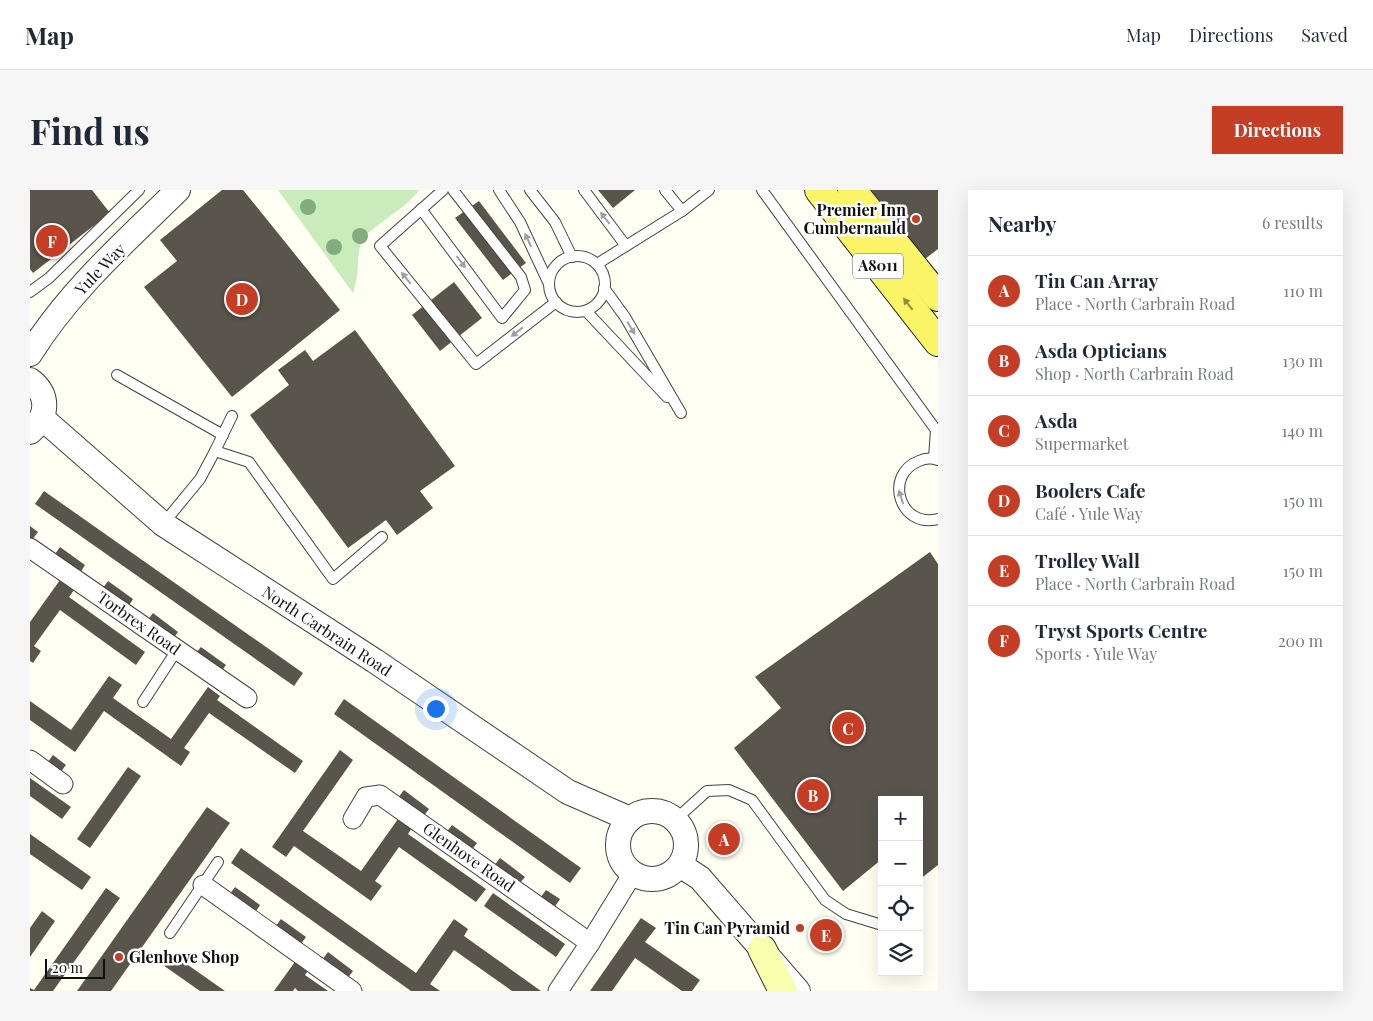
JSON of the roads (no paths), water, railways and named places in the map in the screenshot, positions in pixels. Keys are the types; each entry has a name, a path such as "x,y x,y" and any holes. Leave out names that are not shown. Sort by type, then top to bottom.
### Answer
{"main road":[{"name":"A8011","path":"819,190 938,342"},
{"name":"A8011","path":"852,190 938,297"},
{"path":"762,949 783,991"}],"street":[{"name":"Yule Way","path":"30,354 56,317 90,277 178,190"},
{"path":"30,380 36,384 44,400 44,409 36,425"},
{"name":"North Carbrain Road","path":"36,425 163,524 375,661 568,792 630,819"},
{"name":"Torbrex Road","path":"30,549 248,698"},
{"path":"30,760 64,784"},
{"name":"Glenhove Road","path":"353,820 366,797 380,795 590,943"},
{"path":"647,811 658,811 667,814 681,827 685,836 686,846 680,864 672,872 663,877 653,879 642,878 625,866 620,857 619,837 623,827 630,819 647,811"},
{"path":"680,864 700,878 798,991"},
{"path":"558,991 633,873"},
{"path":"203,885 352,991"}],"lane":[{"path":"30,292 49,278 139,190"},
{"path":"443,190 380,246 476,364 556,302"},
{"path":"421,209 502,318 525,290 521,277 453,190"},
{"path":"499,190 520,222 549,284 551,294 562,308 578,312 593,307 599,302 602,295 604,280 602,271 596,264 581,256 563,260 556,266 549,284"},
{"path":"530,190 555,222 572,257"},
{"path":"584,190 626,246"},
{"path":"665,190 682,211"},
{"path":"596,264 682,211 709,190"},
{"path":"762,190 936,430 936,459 923,459 906,469 898,489 900,499 905,508 913,515 922,520 938,519"},
{"path":"586,310 681,412 625,317 604,288"},
{"path":"117,375 223,434"},
{"path":"163,524 200,479 216,451 232,416"},
{"path":"216,451 249,462 333,579 382,537"},
{"path":"143,702 177,650"},
{"path":"675,820 708,791 729,790 752,800 825,900 846,914 878,924"},
{"path":"170,933 218,862"}],"place":[{"name":"Premier Inn Cumbernauld","path":"916,219"},
{"name":"Tryst Sports Centre","path":"52,241"},
{"name":"Boolers Cafe","path":"242,299"},
{"name":"Asda","path":"848,728"},
{"name":"Asda Opticians","path":"813,795"},
{"name":"Tin Can Array","path":"724,839"},
{"name":"Tin Can Pyramid","path":"800,928"},
{"name":"Trolley Wall","path":"826,935"},
{"name":"Glenhove Shop","path":"119,957"}]}
